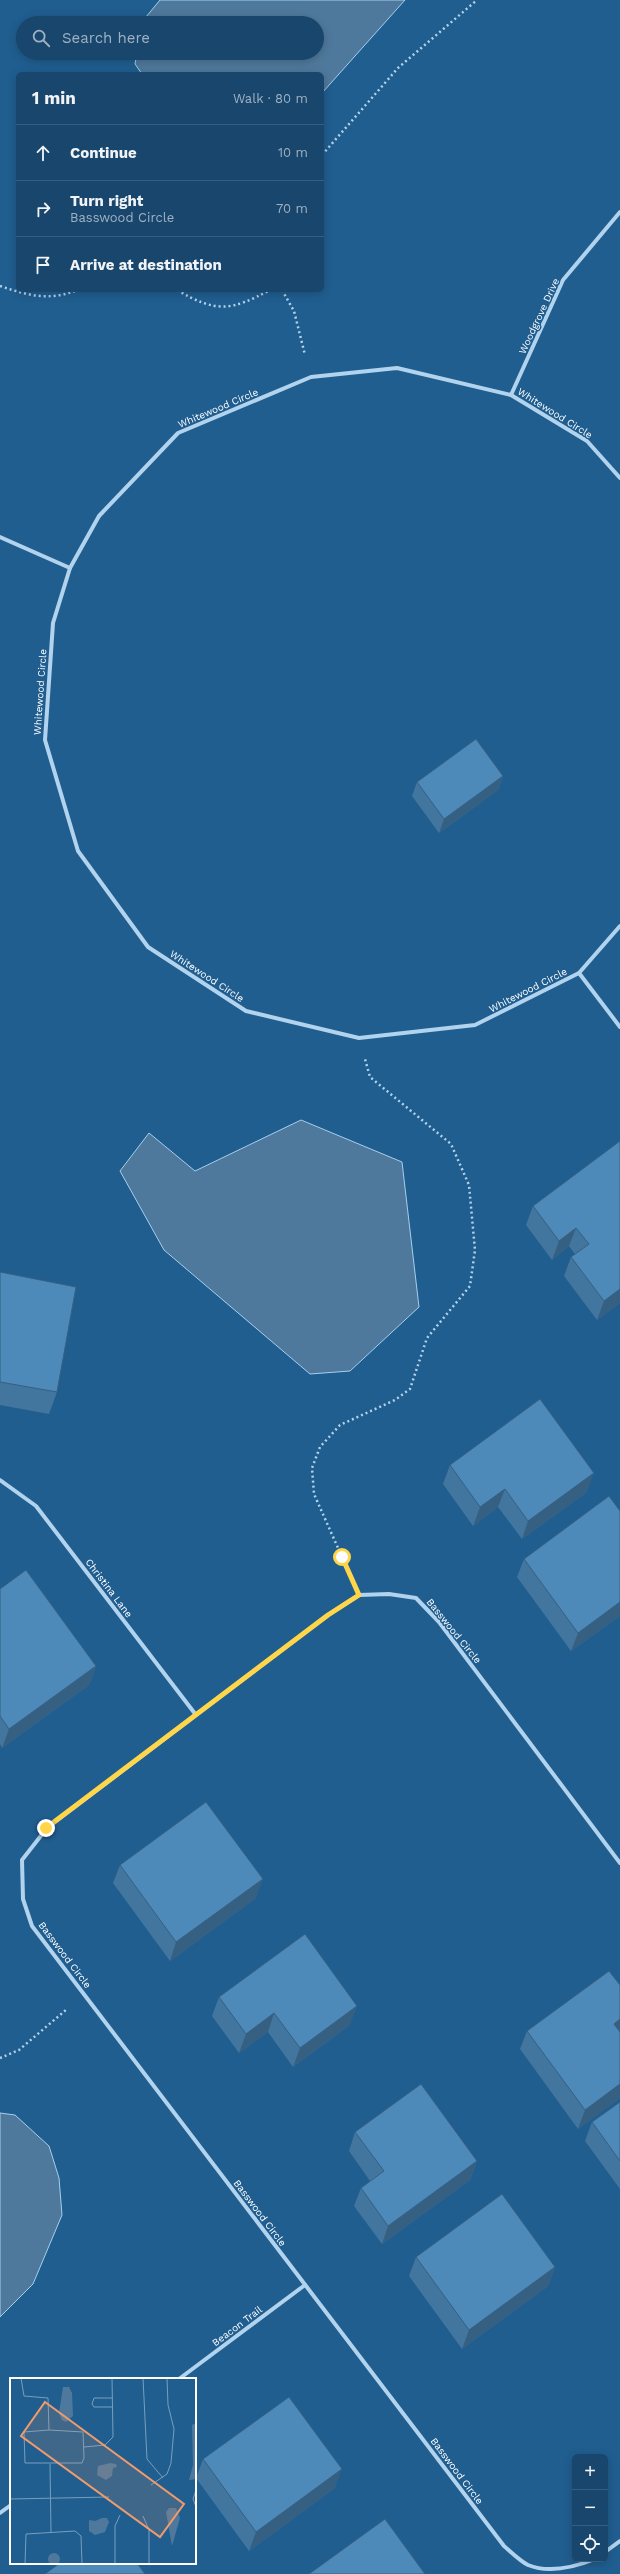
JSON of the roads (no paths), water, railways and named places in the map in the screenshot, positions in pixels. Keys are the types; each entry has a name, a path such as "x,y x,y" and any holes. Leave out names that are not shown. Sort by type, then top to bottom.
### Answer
{"street":[{"name":"Woodgrove Drive","path":"511,395 563,280 620,212"},
{"name":"Whitewood Circle","path":"620,478 587,441 511,395 398,368 311,377 178,433 99,516 70,568 53,623 45,740 78,851 148,947 246,1011 359,1038 475,1025 579,973 620,926"},
{"path":"0,537 70,568"},
{"path":"579,973 620,1027"},
{"name":"Christina Lane","path":"0,1480 36,1506 196,1715"},
{"name":"Basswood Circle","path":"588,2562 573,2568 549,2570 529,2566 504,2546 32,1926 23,1898 22,1860 46,1828 328,1615 359,1595 389,1594 416,1598 439,1622 620,1863"},
{"name":"Beacon Trail","path":"180,2378 305,2285"},
{"path":"0,2513 10,2506"},
{"path":"608,2550 620,2541"}],"water":[{"path":"160,0 405,0 324,91 324,72 141,72 135,64 136,60 324,60 324,16 147,16"},
{"path":"301,1120 402,1162 419,1307 350,1371 310,1374 164,1250 120,1171 149,1133 195,1171"},
{"path":"0,2113 15,2115 49,2146 59,2178 62,2215 33,2284 0,2317"}]}
